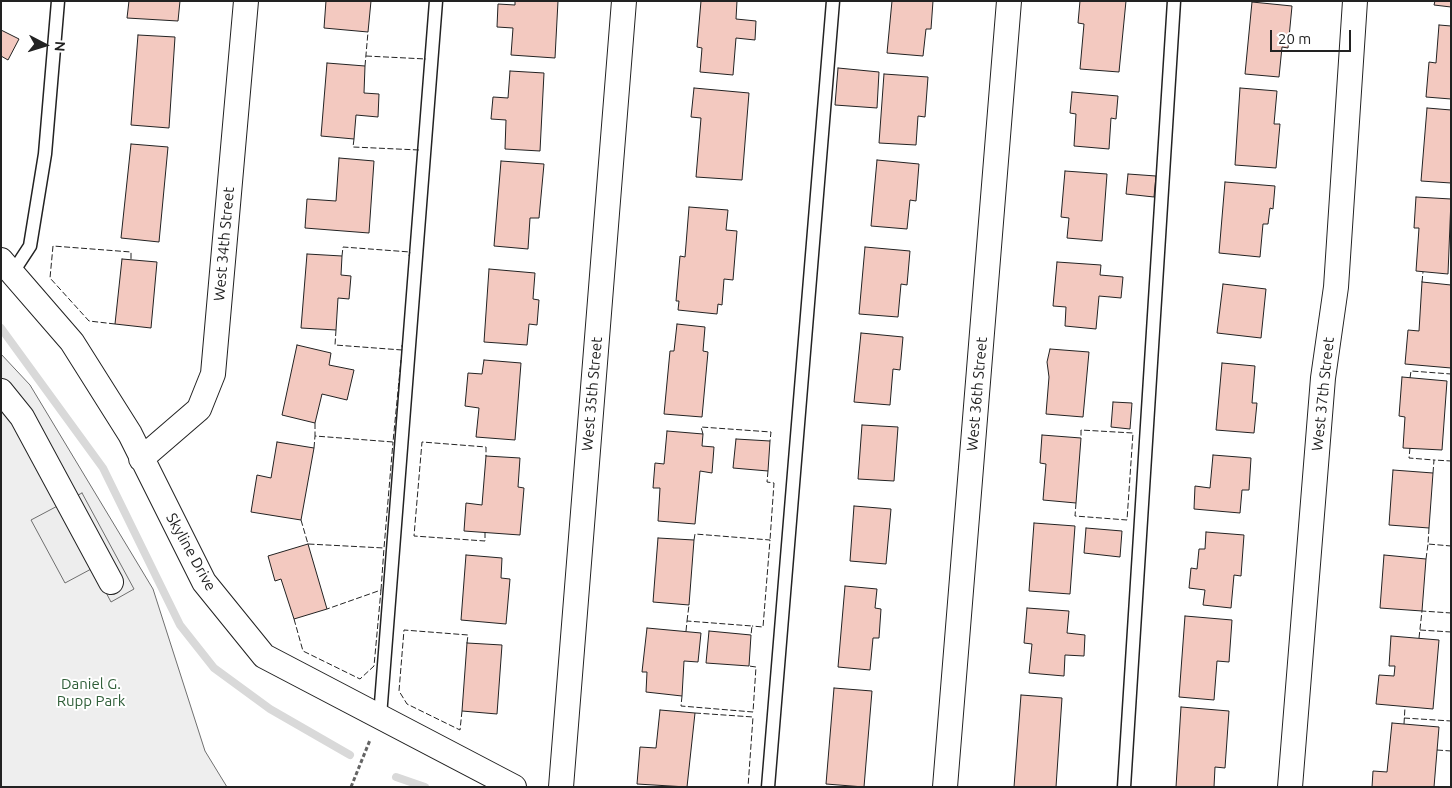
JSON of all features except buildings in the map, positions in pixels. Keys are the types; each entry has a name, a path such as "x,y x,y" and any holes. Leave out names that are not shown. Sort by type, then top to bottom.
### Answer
{"street":[{"name":"West 34th Street","path":"142,459 199,409 213,374 246,1"},
{"name":"West 35th Street","path":"561,787 624,1"},
{"name":"West 36th Street","path":"945,787 1009,1"},
{"name":"West 37th Street","path":"1290,787 1323,378 1336,287 1355,1"},
{"name":"Skyline Drive","path":"7,266 72,342 130,434 204,582 264,656 514,787"},
{"path":"1,391 22,417 111,582"}],"lane":[{"path":"7,266 30,246 45,154 58,1"},
{"path":"380,716 379,702 436,1"},
{"path":"768,787 833,1"},
{"path":"1124,787 1174,1"}],"path":[{"path":"351,787 380,716"}],"green space":[{"name":"Daniel G. Rupp Park","path":"1,354 30,385 153,589 205,751 227,787 1,787"}],"shaded area":[{"path":"82,493 134,589 111,602 93,568 65,583 31,520"}],"waterway":[{"path":"1,328 103,468 180,625 214,668 270,709 350,755"},
{"path":"396,777 425,787"}],"fence":[{"path":"365,66 368,32"},
{"path":"366,56 426,59"},
{"path":"354,139 353,147 419,150"},
{"path":"115,324 89,321 50,278 53,246 131,252 131,259"},
{"path":"342,256 343,247 410,252 409,256"},
{"path":"1422,282 1423,272"},
{"path":"336,330 335,345 402,350 402,345"},
{"path":"315,423 315,436 393,442 401,360"},
{"path":"1410,378 1411,371 1451,374"},
{"path":"703,434 701,427 771,432 770,441"},
{"path":"1076,503 1075,516 1127,520 1133,433 1081,430 1081,438"},
{"path":"314,448 315,436"},
{"path":"301,520 308,544 384,548 393,442"},
{"path":"485,532 485,541 414,536 422,442 486,447 486,456"},
{"path":"1410,448 1409,458 1434,460"},
{"path":"1433,473 1434,460 1451,461"},
{"path":"768,471 767,482 774,483 770,540"},
{"path":"1429,528 1428,544 1451,546"},
{"path":"694,540 695,534 770,540 763,627 752,626"},
{"path":"1426,559 1428,544"},
{"path":"381,590 384,548"},
{"path":"294,619 303,651 360,679 374,666 381,590 327,609"},
{"path":"687,621 689,605"},
{"path":"1419,638 1422,611 1451,613"},
{"path":"686,631 687,621 752,626 751,635"},
{"path":"462,711 460,730 407,704 399,691 404,630 468,635 467,643"},
{"path":"1420,630 1451,632"},
{"path":"682,696 681,706 753,712 756,667 749,666"},
{"path":"1404,724 1405,707"},
{"path":"695,713 753,717 748,787"},
{"path":"1404,718 1451,721"},
{"path":"1437,750 1451,751"}]}
